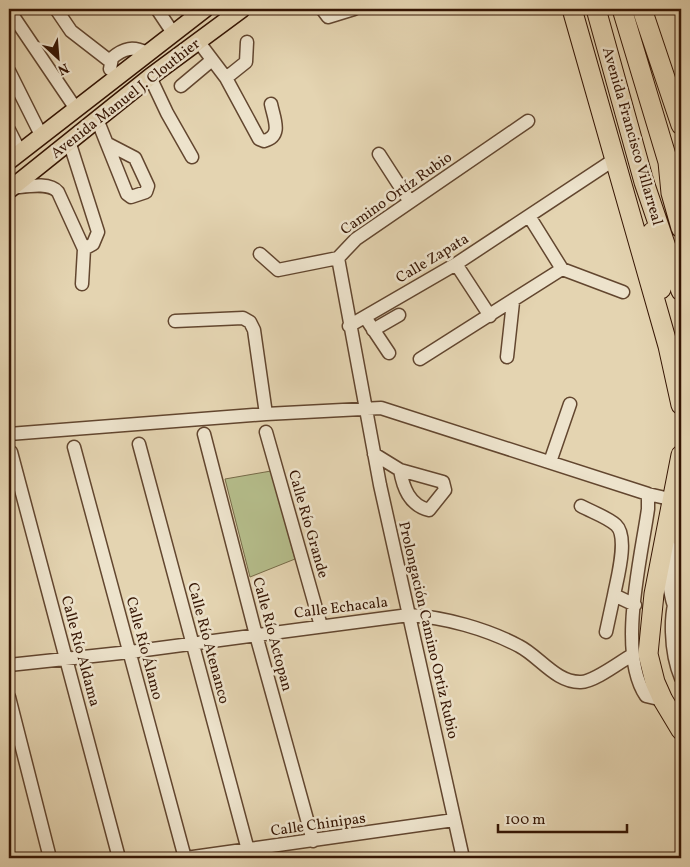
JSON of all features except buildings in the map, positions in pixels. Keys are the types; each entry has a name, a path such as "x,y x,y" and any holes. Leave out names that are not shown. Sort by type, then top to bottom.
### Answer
{"highway":[{"path":"572,9 668,346 681,405"},
{"name":"Avenida Francisco Villarreal","path":"596,9 644,182 681,291"},
{"name":"Avenida Francisco Villarreal","path":"622,9 668,162 671,193 681,228"},
{"path":"642,9 652,34 681,125"},
{"path":"668,162 681,189"},
{"path":"644,182 668,346"},
{"path":"681,455 674,500 654,594 648,654 655,682 663,700 681,730"},
{"path":"674,500 680,532"}],"main road":[{"name":"Avenida Manuel J. Clouthier","path":"15,157 111,80 205,9"},
{"name":"Avenida Manuel J. Clouthier","path":"10,189 150,77 242,9"}],"street":[{"path":"56,9 71,31 111,62"},
{"path":"158,9 173,33"},
{"path":"322,9 328,17 333,17 354,9"},
{"path":"9,10 76,108"},
{"path":"198,41 226,78 259,139 264,142 269,140 277,130 271,104"},
{"path":"226,78 246,62 247,42"},
{"path":"111,80 111,62 119,52 132,48 147,53"},
{"path":"181,86 212,60"},
{"path":"9,71 42,135"},
{"path":"150,77 167,113 192,157"},
{"path":"97,119 108,144"},
{"name":"Camino Ortíz Rubio","path":"367,408 349,326 338,258 356,239 528,120"},
{"path":"9,130 15,157"},
{"path":"69,141 98,232 93,244 84,249"},
{"name":"Calle Zapata","path":"349,326 456,264 529,216 613,153"},
{"path":"379,154 410,202"},
{"path":"10,189 43,186 55,188 84,249 82,284"},
{"path":"529,216 562,269 623,292"},
{"path":"260,254 278,270 338,258"},
{"path":"456,264 490,316"},
{"path":"420,359 513,302 562,269"},
{"path":"507,357 513,302"},
{"path":"373,330 399,315"},
{"path":"365,317 389,354"},
{"path":"175,321 243,318 250,322 254,330 266,414"},
{"path":"550,462 570,404"},
{"path":"9,434 367,408 397,412 648,494 674,500"},
{"name":"Prolongación Camino Ortiz Rubio","path":"367,408 374,454 463,858"},
{"name":"Calle Río Grande","path":"266,432 321,626"},
{"name":"Calle Río Actopan","path":"204,434 256,635 313,841"},
{"name":"Calle Río Atenanco","path":"139,444 248,850"},
{"name":"Calle Río Álamo","path":"74,447 186,858"},
{"name":"Calle Río Aldama","path":"11,452 119,858"},
{"path":"374,454 400,470"},
{"path":"648,494 648,509 635,605 632,655 637,679 643,692 652,699 663,700"},
{"path":"581,506 615,524 620,530 622,544 606,632"},
{"path":"675,609 669,594 668,578 680,532"},
{"path":"681,587 675,609 673,649 681,678"},
{"path":"614,595 635,605"},
{"name":"Calle Echacala","path":"9,665 66,660 409,615 450,620 520,646 556,674 581,682 590,680 632,655"},
{"path":"9,697 50,858"},
{"name":"Calle Chinipas","path":"186,858 454,820"}],"green space":[{"path":"271,471 295,559 250,577 225,479"}]}
